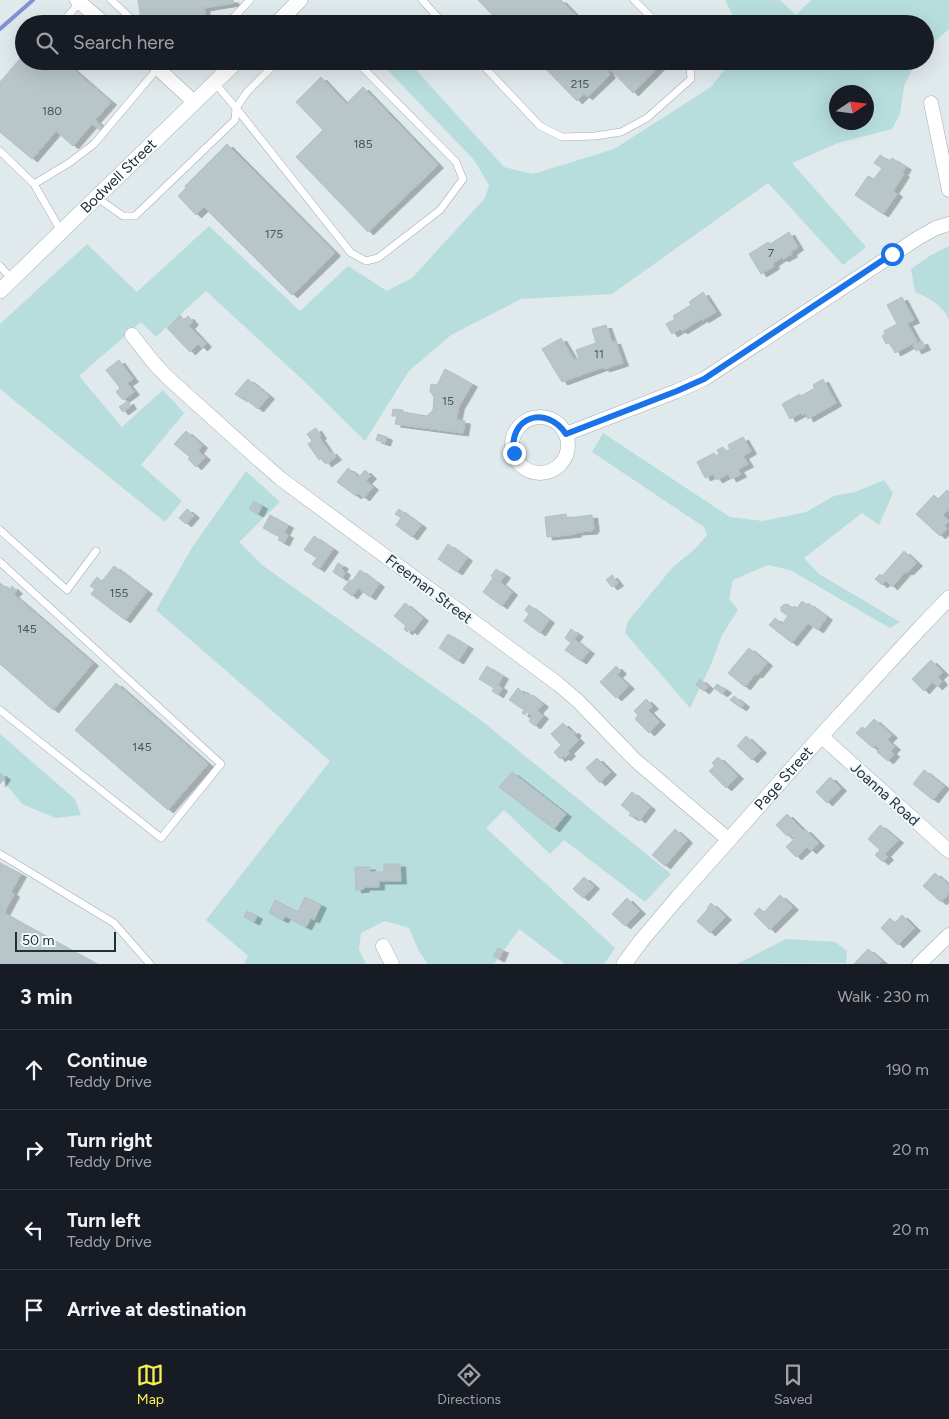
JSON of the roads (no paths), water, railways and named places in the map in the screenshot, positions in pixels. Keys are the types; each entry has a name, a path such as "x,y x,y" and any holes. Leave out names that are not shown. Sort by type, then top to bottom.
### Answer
{"main road":[{"path":"285,15 300,0"},
{"name":"Bodwell Street","path":"0,290 227,70"},
{"name":"Page Street","path":"624,964 640,941 821,736 949,598"}],"street":[{"path":"84,4 96,15"},
{"path":"159,70 194,102"},
{"path":"931,102 949,190"},
{"path":"566,434 704,379 912,242 936,228 949,224"},
{"name":"Freeman Street","path":"132,335 166,376 258,459 303,496 558,684 597,720 635,760 729,840"},
{"path":"535,417 544,417 553,420 561,426 566,434 568,443 567,453 563,461 556,468 540,473 523,467 517,461 512,444 518,427 526,421 535,417"},
{"name":"Joanna Road","path":"821,736 949,851"},
{"path":"919,964 949,935"},
{"path":"383,946 392,964"}],"lane":[{"path":"111,0 127,15"},
{"path":"236,15 250,0"},
{"path":"422,0 436,15"},
{"path":"634,0 649,15"},
{"path":"71,15 84,4"},
{"path":"34,184 69,163 94,144 150,70"},
{"path":"96,198 123,216 135,216 235,120 236,108 247,92 269,70"},
{"path":"214,82 352,253 366,261 378,258 440,210 463,180 456,162 365,70"},
{"path":"487,70 540,126 562,137 595,136 620,132 647,118 691,79 690,70"},
{"path":"0,151 34,184 61,231"},
{"path":"0,266 12,279"},
{"path":"0,530 67,590 96,551"},
{"path":"0,562 220,764 161,838 0,710"},
{"path":"0,854 114,923 150,964"}],"waterway":[{"path":"16,15 33,0"},
{"path":"0,29 15,16"}]}
